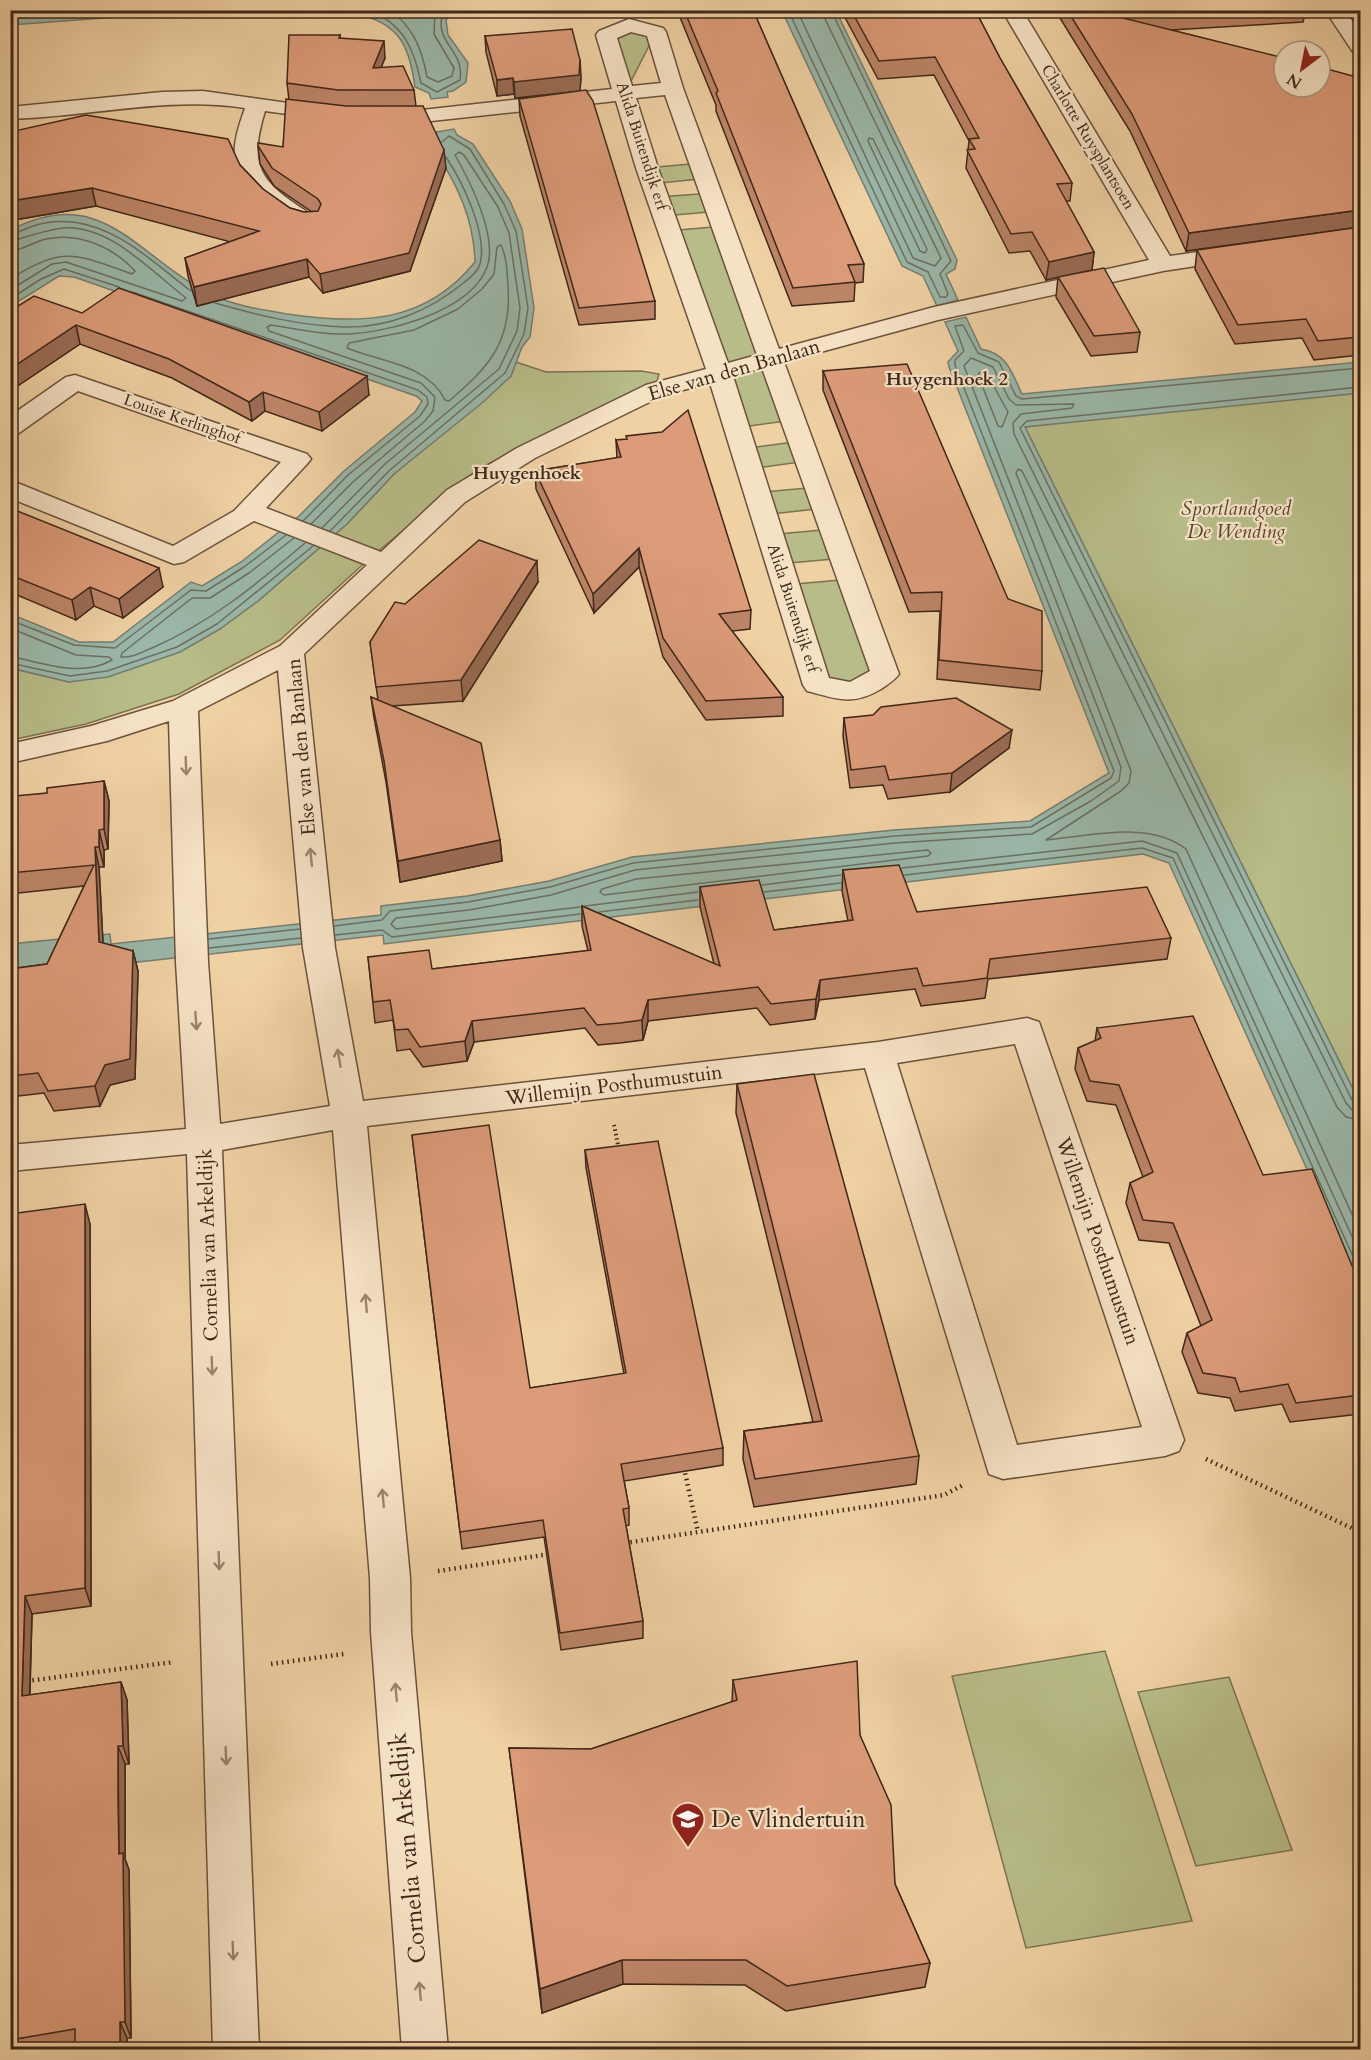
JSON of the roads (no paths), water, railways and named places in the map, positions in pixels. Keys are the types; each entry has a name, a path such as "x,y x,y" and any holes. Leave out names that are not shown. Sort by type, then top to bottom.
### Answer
{"street":[{"name":"Charlotte Ruysplantsoen","path":"1012,10 1163,264"},
{"path":"1335,10 1360,48"},
{"name":"Alida Buitendijk erf","path":"629,25 656,32 673,88 885,674 854,692 817,685 719,371 647,168 606,35 629,25"},
{"path":"10,113 37,113 129,100 187,97 257,103 355,116 422,116 673,88"},
{"path":"257,103 244,143 244,161 254,180 273,200 310,223"},
{"name":"Else van den Banlaan","path":"349,1115 320,948 290,652 383,562 456,496 526,453 655,390 934,314 1163,264 1268,249"},
{"name":"Louise Kerlinghof","path":"10,428 75,382 297,459 251,511 174,556 10,488"},
{"path":"251,511 383,562"},
{"path":"10,754 97,734 183,707 290,652"},
{"path":"10,1158 204,1140 192,962 183,707"},
{"name":"Willemijn Posthumustuin","path":"349,1115 878,1054 1027,1030 1165,1440 1003,1464 878,1054"},
{"name":"Cornelia van Arkeldijk","path":"236,2049 204,1140 349,1115 390,1578 392,1647 425,2049"}],"water":[{"path":"11,10 197,10 197,11 11,25"},
{"path":"345,11 453,11 446,20 448,35 468,63 466,82 453,91 447,92 448,97 431,99 429,93 415,87 408,55 396,34 376,20"},
{"path":"782,11 836,11 957,260 955,269 946,274 958,300 937,306 923,276 902,266"},
{"path":"454,129 457,135 473,144 510,201 522,229 534,308 530,337 522,347 511,376 482,403 394,474 347,524 258,601 220,629 180,652 108,677 69,682 11,668 11,614 79,642 113,642 191,582 202,586 241,562 299,516 344,471 415,412 422,401 416,396 74,277 59,276 11,306 11,230 43,217 70,215 95,219 117,230 183,278 227,301 267,311 314,317 366,319 390,315 413,309 435,298 455,283 475,262 468,216 463,202 450,175 433,149 438,138 436,132"},
{"path":"966,317 981,349 990,351 1003,359 1022,394 1360,362 1360,393 1025,427 1360,1103 1360,1287 1169,863 1143,854 384,944 383,935 111,965 11,989 10,944 110,934 111,944 381,915 381,906 467,896 549,881 632,857 894,830 1030,821 1109,773 949,367 948,362 958,351 945,322"}],"place":[{"name":"De Vlindertuin","path":"688,1848"}],"district":[{"name":"Huygenhoek 2","path":"947,379"},
{"name":"Huygenhoek","path":"527,473"}],"park label":[{"name":"Sportlandgoed De Wending","path":"1236,520"}]}
